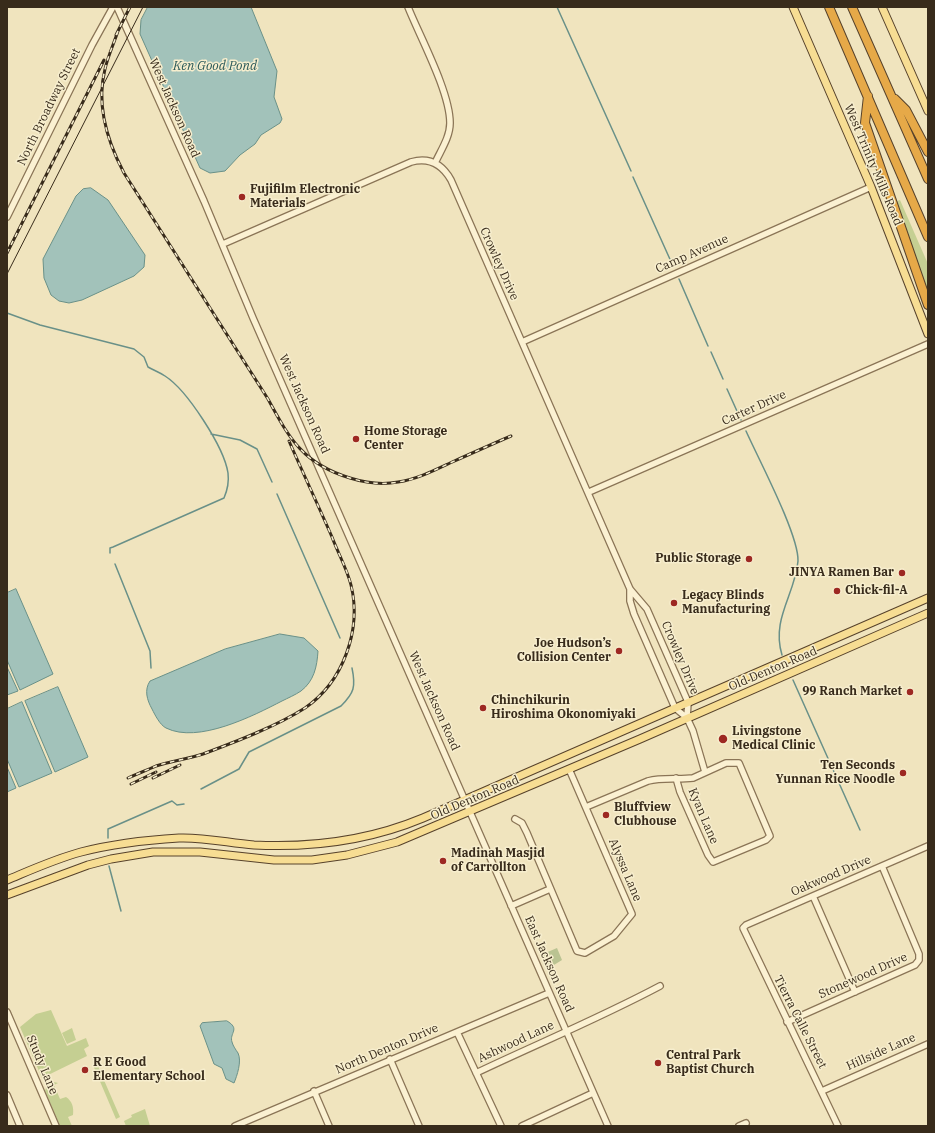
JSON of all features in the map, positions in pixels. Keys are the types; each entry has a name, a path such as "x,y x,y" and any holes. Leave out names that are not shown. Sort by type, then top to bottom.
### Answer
{"highway":[{"path":"829,7 928,237"},
{"path":"852,7 928,179"},
{"path":"868,96 865,123 928,305"},
{"path":"891,96 906,110 928,152"}],"main road":[{"name":"West Trinity Mills Road","path":"793,7 871,187 928,334"},
{"path":"882,7 928,111"},
{"path":"926,599 928,610"},
{"name":"Old Denton Road","path":"7,880 59,860 101,847 145,841 180,838 290,847 339,842 382,833 408,824 464,800 926,599"},
{"name":"Old Denton Road","path":"7,895 68,871 111,859 153,852 200,852 274,860 312,860 347,855 396,842 569,770 928,613"},
{"path":"843,635 849,648"},
{"path":"200,852 202,839"}],"street":[{"name":"North Broadway Street","path":"7,217 92,45 113,7"},
{"name":"West Jackson Road","path":"117,7 223,244 470,812"},
{"path":"223,244 411,162 421,159 435,163 446,142 450,123 445,95 408,7"},
{"name":"Crowley Drive","path":"435,163 447,172 451,180 589,492 630,589 647,609 688,702 687,718"},
{"name":"Camp Avenue","path":"522,342 871,187"},
{"name":"Carter Drive","path":"589,492 928,344"},
{"name":"Crowley Drive","path":"630,589 630,601 634,614 675,708 687,718"},
{"path":"586,807 640,783 654,779 693,778 705,772 693,731 687,718"},
{"name":"Kyan Lane","path":"676,778 680,792 708,856 713,862 748,848 770,836 739,763 726,763 705,772"},
{"name":"Alyssa Lane","path":"550,889 577,951 585,953 614,936 632,914 569,770"},
{"name":"East Jackson Road","path":"470,812 608,1126"},
{"path":"511,906 550,889 522,823 515,819"},
{"name":"Oakwood Drive","path":"743,928 746,925 928,846"},
{"name":"Stonewood Drive","path":"787,1022 915,965 919,960 918,954 882,866"},
{"path":"813,896 855,992"},
{"name":"Tierra Calle Street","path":"743,928 787,1022 803,1049 838,1126"},
{"name":"Ashwood Lane","path":"476,1073 566,1030 614,1010 660,986"},
{"name":"North Denton Drive","path":"235,1126 243,1124 314,1091 549,993"},
{"name":"Study Lane","path":"7,1012 56,1126"},
{"path":"457,1032 501,1126"},
{"name":"Hillside Lane","path":"822,1091 928,1044"},
{"path":"390,1059 419,1126"},
{"path":"314,1091 329,1126"},
{"path":"522,1126 593,1093"},
{"path":"7,1095 20,1126"},
{"path":"739,1126 746,1123"}],"green space":[{"path":"900,200 928,264 928,295 897,201"},
{"path":"557,948 562,960 549,968 543,954"},
{"path":"51,1010 67,1046 86,1038 89,1046 84,1049 87,1056 42,1078 20,1027 36,1014"},
{"path":"72,1028 76,1040 67,1044 62,1033"},
{"path":"97,1064 120,1117 116,1119 93,1065"},
{"path":"54,1082 58,1083 54,1085 60,1099 66,1097 72,1104 73,1115 68,1117 72,1126 60,1126 45,1091 47,1085"},
{"path":"145,1109 150,1126 126,1126 124,1121 132,1117 131,1115"}],"water":[{"name":"Ken Good Pond","path":"148,7 251,7 277,71 274,97 282,119 280,123 261,135 255,144 240,155 225,171 210,173 200,168 140,34 141,20"},
{"path":"91,188 108,200 145,255 144,267 134,276 82,300 69,303 59,301 51,295 44,278 43,259 76,196 83,189"},
{"path":"16,589 53,674 20,690 7,660 7,593"},
{"path":"280,634 304,638 318,651 317,663 312,678 301,691 256,714 225,726 209,730 194,733 179,732 164,727 160,722 150,706 148,699 147,688 150,681 225,649"},
{"path":"7,667 18,691 7,695"},
{"path":"58,687 88,757 55,772 25,701"},
{"path":"22,702 52,773 19,787 7,759 7,709"},
{"path":"7,767 16,788 7,792"},
{"path":"227,1021 233,1026 234,1029 231,1039 239,1056 239,1068 234,1083 226,1079 222,1068 214,1064 200,1026 202,1023"}],"waterway":[{"path":"557,7 631,171"},
{"path":"633,177 673,266"},
{"path":"679,279 708,346"},
{"path":"7,313 40,325 134,349 144,357 148,367 165,376 184,393 194,406 220,449 228,473 228,486 224,498 110,548 110,553"},
{"path":"711,352 723,379"},
{"path":"727,389 741,420"},
{"path":"746,431 785,516 797,549 798,561 796,573 781,618 779,630 779,642 782,655"},
{"path":"211,434 240,440 257,449 272,482"},
{"path":"277,494 340,638"},
{"path":"115,564 150,651 151,668"},
{"path":"201,789 239,769 249,752 341,706 349,697 353,689 354,680 352,668"},
{"path":"793,680 860,830"},
{"path":"108,838 108,829 172,801 177,805 184,804"},
{"path":"109,866 121,911"}],"tram line":[{"path":"7,274 143,7"}],"railway":[{"path":"116,35 130,7"},
{"path":"118,31 105,69 102,96 108,136 118,161 124,173 268,399 284,427 300,449 321,466 350,478 374,483 392,483 405,481 425,474 511,436"},
{"path":"7,253 104,60"},
{"path":"128,778 156,766 203,754 242,739 294,715 318,697 330,684 339,670 346,654 354,620 354,602 351,585 332,537 289,441"},
{"path":"153,778 180,765"},
{"path":"131,784 156,772"}],"place":[{"name":"Fujifilm Electronic Materials","path":"242,197"},
{"name":"Home Storage Center","path":"356,439"},
{"name":"Public Storage","path":"749,559"},
{"name":"JINYA Ramen Bar","path":"902,573"},
{"name":"Chick-fil-A","path":"837,591"},
{"name":"Legacy Blinds Manufacturing","path":"674,603"},
{"name":"Joe Hudson’s Collision Center","path":"619,651"},
{"name":"99 Ranch Market","path":"910,692"},
{"name":"Chinchikurin Hiroshima Okonomiyaki","path":"483,708"},
{"name":"Livingstone Medical Clinic","path":"723,739"},
{"name":"Ten Seconds Yunnan Rice Noodle","path":"903,773"},
{"name":"Bluffview Clubhouse","path":"606,815"},
{"name":"Madinah Masjid of Carrollton","path":"443,861"},
{"name":"Central Park Baptist Church","path":"658,1063"},
{"name":"R E Good Elementary School","path":"85,1070"}]}
